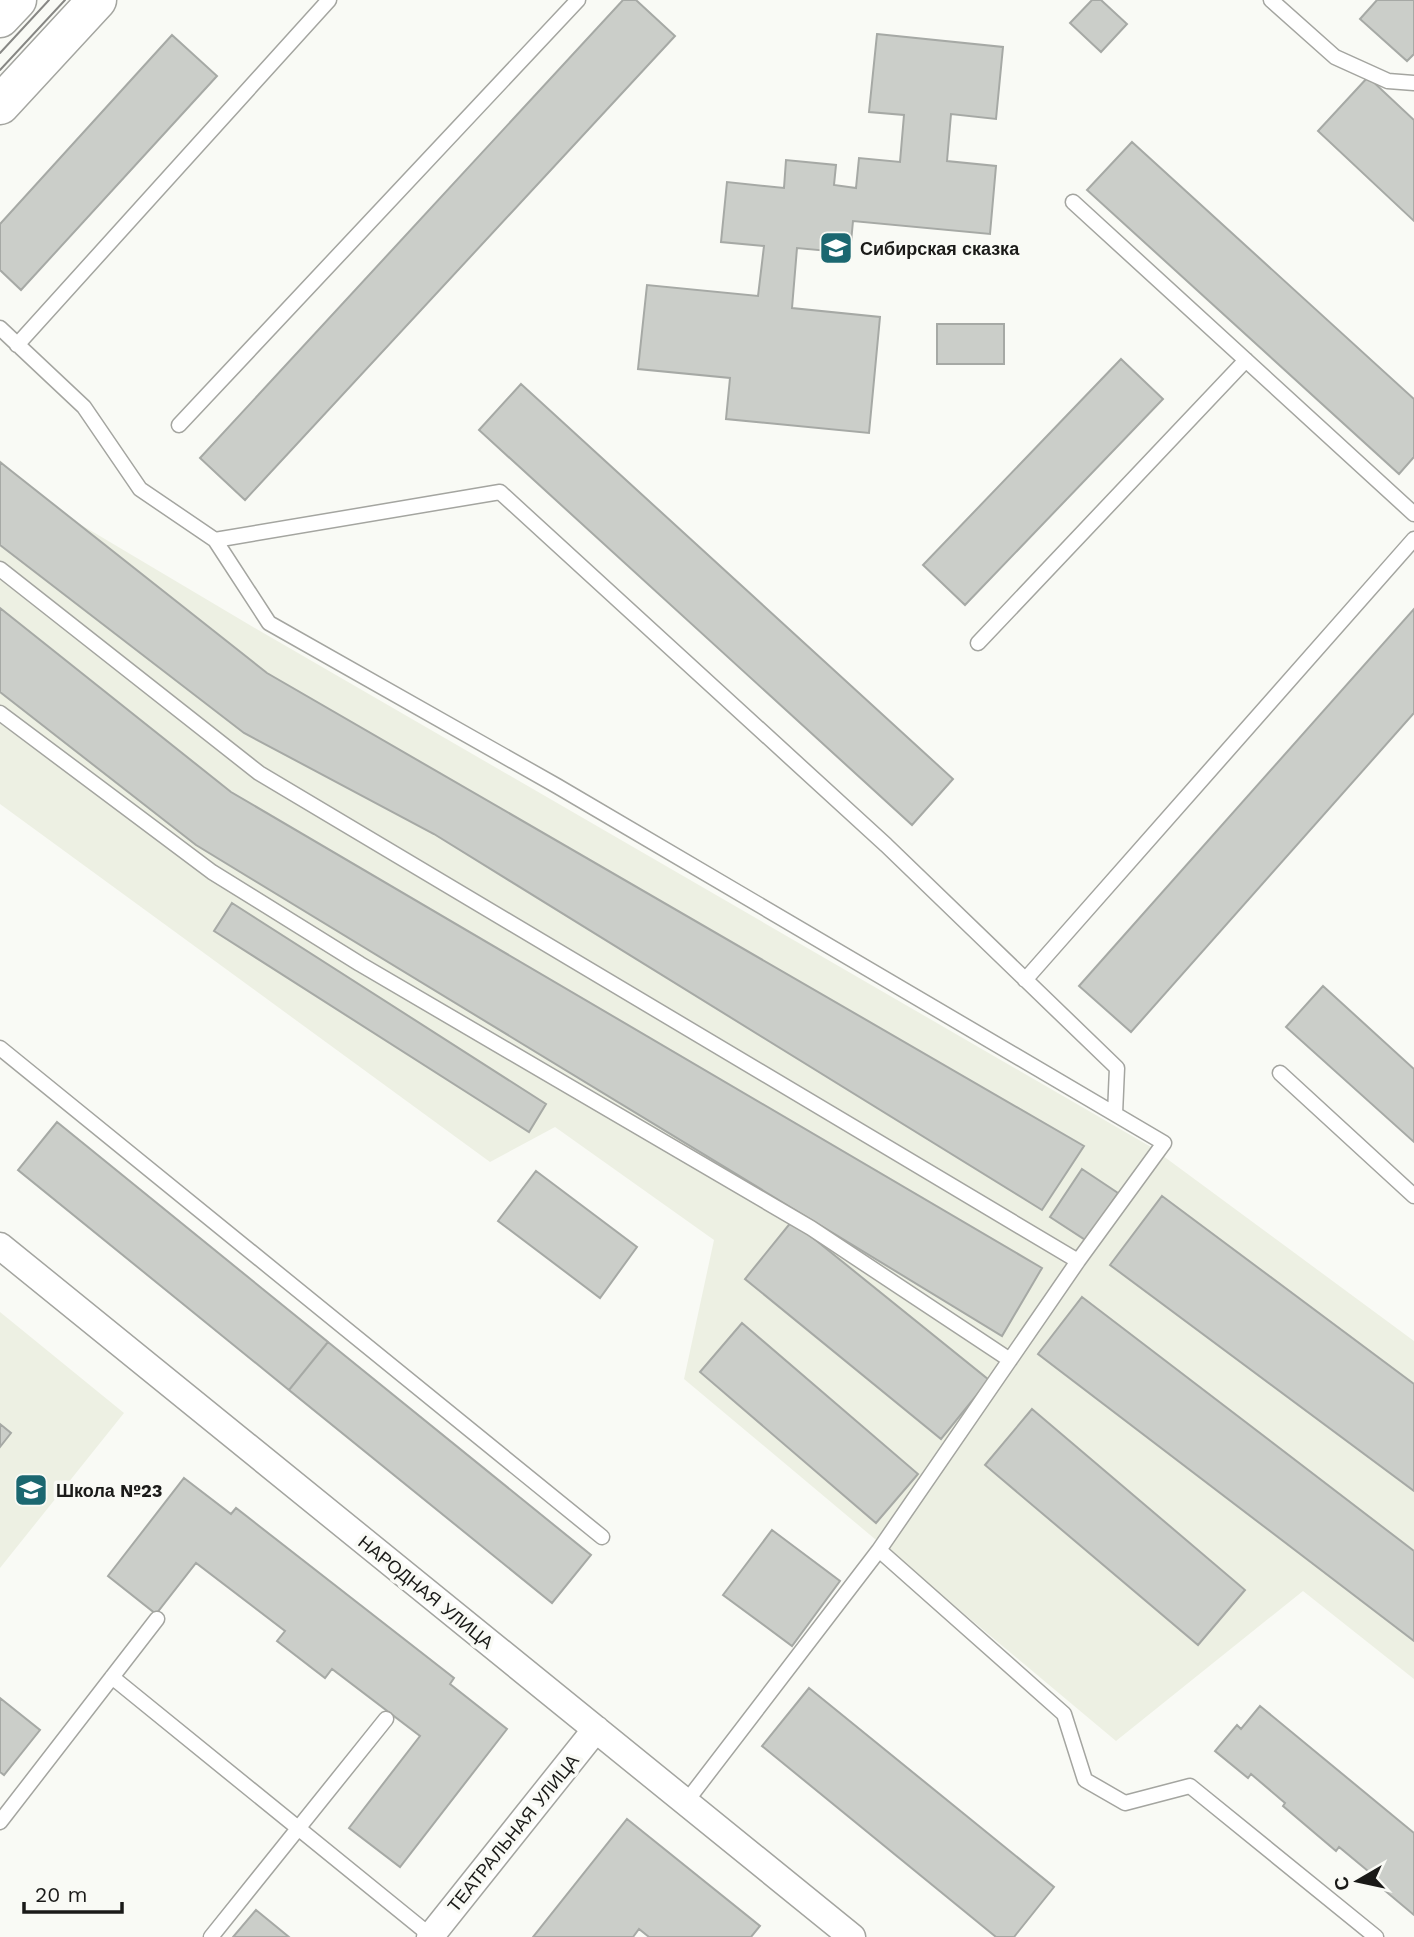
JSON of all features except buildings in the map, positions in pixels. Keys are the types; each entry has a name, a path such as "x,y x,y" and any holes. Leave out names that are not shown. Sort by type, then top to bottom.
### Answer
{"main road":[{"path":"0,18 17,0"},
{"path":"0,105 97,0"}],"street":[{"name":"НАРОДНАЯ УЛИЦА","path":"0,1246 852,1937"},
{"name":"ТЕАТРАЛЬНАЯ УЛИЦА","path":"430,1937 596,1729"}],"lane":[{"path":"17,345 329,0"},
{"path":"179,425 578,0"},
{"path":"1271,0 1335,57 1388,81 1414,83"},
{"path":"1073,202 1414,514"},
{"path":"0,328 84,407 140,489 215,540 269,623 557,786 1164,1143 878,1550 686,1802"},
{"path":"978,643 1245,360"},
{"path":"215,540 500,492 876,836 1116,1068 1115,1114"},
{"path":"1025,980 1414,539"},
{"path":"0,569 259,773 1078,1262"},
{"path":"0,713 212,872 360,964 811,1228 1010,1360"},
{"path":"0,1048 602,1537"},
{"path":"1280,1073 1414,1196"},
{"path":"878,1550 1064,1714 1086,1780 1125,1803 1190,1786 1376,1937"},
{"path":"0,1822 157,1619"},
{"path":"112,1677 430,1937"},
{"path":"211,1937 386,1719"}],"shaded area":[{"path":"0,460 51,507 1151,1147 1414,1341 1414,1679 1303,1591 1116,1741 684,1379 714,1240 555,1127 490,1162 0,804"},
{"name":"Школа №23","path":"0,1312 124,1413 0,1568"}],"tram line":[{"path":"0,53 49,0"},
{"path":"0,70 65,0"}],"place":[{"name":"Сибирская сказка","path":"836,248"},
{"name":"Школа №23","path":"31,1490"}]}
